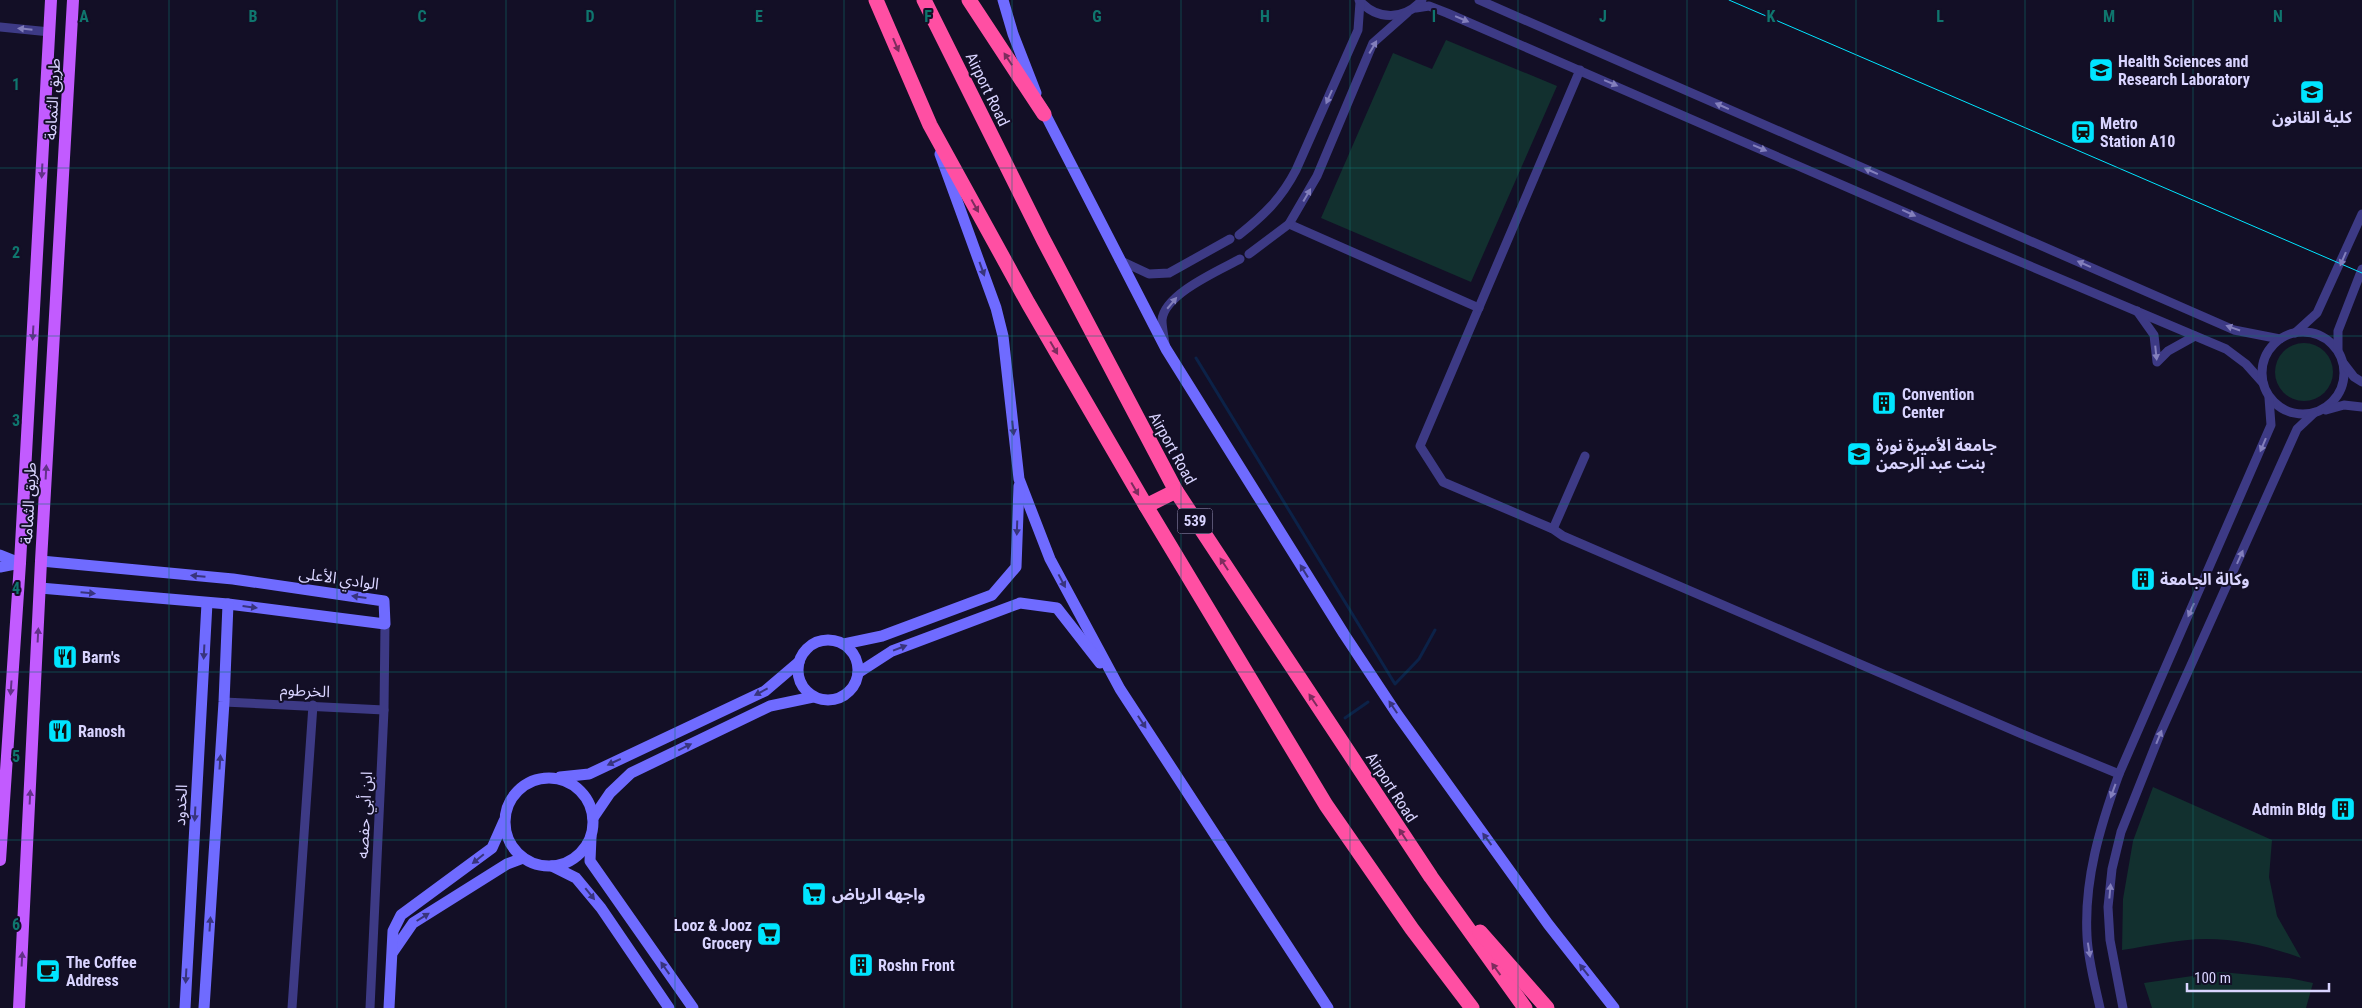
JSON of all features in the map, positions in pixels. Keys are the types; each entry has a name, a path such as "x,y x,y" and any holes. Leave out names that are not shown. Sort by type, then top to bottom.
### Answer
{"highway":[{"name":"539","path":"876,0 930,125 1028,303 1146,506 1326,805 1412,929 1472,1008"},
{"name":"Airport Road","path":"924,0 1043,239 1176,491 1425,868 1525,1008"},
{"path":"969,0 1044,114"},
{"path":"1146,506 1176,491"},
{"path":"1425,868 1547,1008"}],"main road":[{"name":"طريق الثمامة","path":"0,860 20,563 51,0"},
{"name":"طريق الثمامة","path":"19,1008 41,561 73,0"}],"street":[{"path":"1003,0 1013,34 1044,114 1166,349 1344,634 1392,706 1548,924 1614,1008"},
{"path":"1416,8 1422,0"},
{"path":"1479,0 2234,330 2280,339"},
{"path":"1360,1 1370,10 1382,15 1394,16 1407,13"},
{"path":"1239,235 1265,215 1291,179 1358,30 1360,1"},
{"path":"1249,254 1289,224 1317,176 1373,43 1407,13 1416,8 1429,6 2226,349 2246,364 2263,383 2270,398 2288,412 2300,415 2317,413 2344,405 2362,407"},
{"path":"0,26 50,32"},
{"path":"1580,70 1420,446 1443,482 1553,529 1563,536 2119,774"},
{"path":"389,1008 393,931 401,915 492,848 508,805 515,792 527,783 541,778 589,774 765,691 799,662 807,648 816,643 835,641 844,644 882,636 992,595 1016,567 1019,479 1003,336 996,308 930,125"},
{"path":"2295,333 2317,314 2362,214"},
{"path":"1289,224 1478,308"},
{"path":"1119,260 1150,274 1169,273 1230,240"},
{"path":"1166,349 1162,319 1169,304 1185,289 1240,259"},
{"path":"2338,350 2338,331 2362,269"},
{"path":"2137,310 2154,335 2157,362 2168,351 2196,336"},
{"path":"2263,383 2262,370 2265,358 2271,348 2280,339 2295,333 2307,332 2319,335 2329,341 2338,350 2344,364 2354,377 2362,382"},
{"path":"2123,1008 2110,940 2108,906 2112,869 2121,832 2160,734 2297,429 2332,403 2341,392 2344,364"},
{"path":"2100,1008 2087,938 2086,902 2102,821 2119,774 2271,425 2270,398"},
{"path":"1553,529 1585,456"},
{"path":"1019,479 1050,559 1120,689"},
{"path":"0,555 20,563"},
{"name":"الوادي الأعلى","path":"41,561 233,579 384,601 385,624"},
{"path":"0,567 20,563"},
{"path":"40,588 228,604 385,624"},
{"name":"الخدود","path":"185,1008 207,603"},
{"path":"858,672 892,651 1020,603 1057,608 1120,689 1328,1008"},
{"path":"204,1008 224,702 228,604"},
{"name":"ابن أبي حفصه","path":"370,1008 384,710 385,624"},
{"path":"799,662 798,676 801,685 813,697 826,701 845,696 853,688 858,672 857,660 844,644"},
{"path":"593,818 610,793 631,773 770,706 813,697"},
{"name":"الخرطوم","path":"224,702 384,710"},
{"path":"292,1008 313,705"},
{"path":"556,778 570,782 581,791 589,804 593,818 590,861 693,1008"},
{"path":"504,820 506,834 512,848 523,858 537,865 552,866 565,863 577,856 586,845 592,832"},
{"path":"392,953 413,923 507,864 523,858"},
{"path":"552,866 576,878 601,908 669,1008"}],"green space":[{"path":"1446,40 1557,86 1471,282 1321,218 1393,53 1432,69"},
{"path":"2298,343 2310,343 2325,351 2333,366 2333,378 2325,393 2310,401 2298,401 2283,393 2275,378 2275,366 2283,351"},
{"path":"2153,787 2272,840 2269,877 2277,916 2301,958 2255,944 2218,939 2185,940 2122,950 2123,899 2133,841"},
{"path":"2220,972 2289,978 2313,983 2306,1008 2152,1008 2144,983"}],"waterway":[{"path":"1196,358 1395,684 1419,659 1435,630"},
{"path":"1345,718 1368,702"}],"tram line":[{"path":"1729,0 2362,273"}],"place":[{"name":"Health Sciences and Research Laboratory","path":"2101,70"},
{"name":"كلية القانون","path":"2312,92"},
{"name":"Metro Station A10","path":"2083,132"},
{"name":"Convention Center","path":"1884,403"},
{"name":"جامعة الأميرة نورة بنت عبد الرحمن","path":"1859,454"},
{"name":"وكالة الجامعة","path":"2143,579"},
{"name":"Barn's","path":"65,657"},
{"name":"Ranosh","path":"60,731"},
{"name":"Admin Bldg","path":"2343,809"},
{"name":"واجهه الرياض","path":"814,894"},
{"name":"Looz & Jooz Grocery","path":"769,934"},
{"name":"Roshn Front","path":"861,965"},
{"name":"The Coffee Address","path":"48,971"}]}
